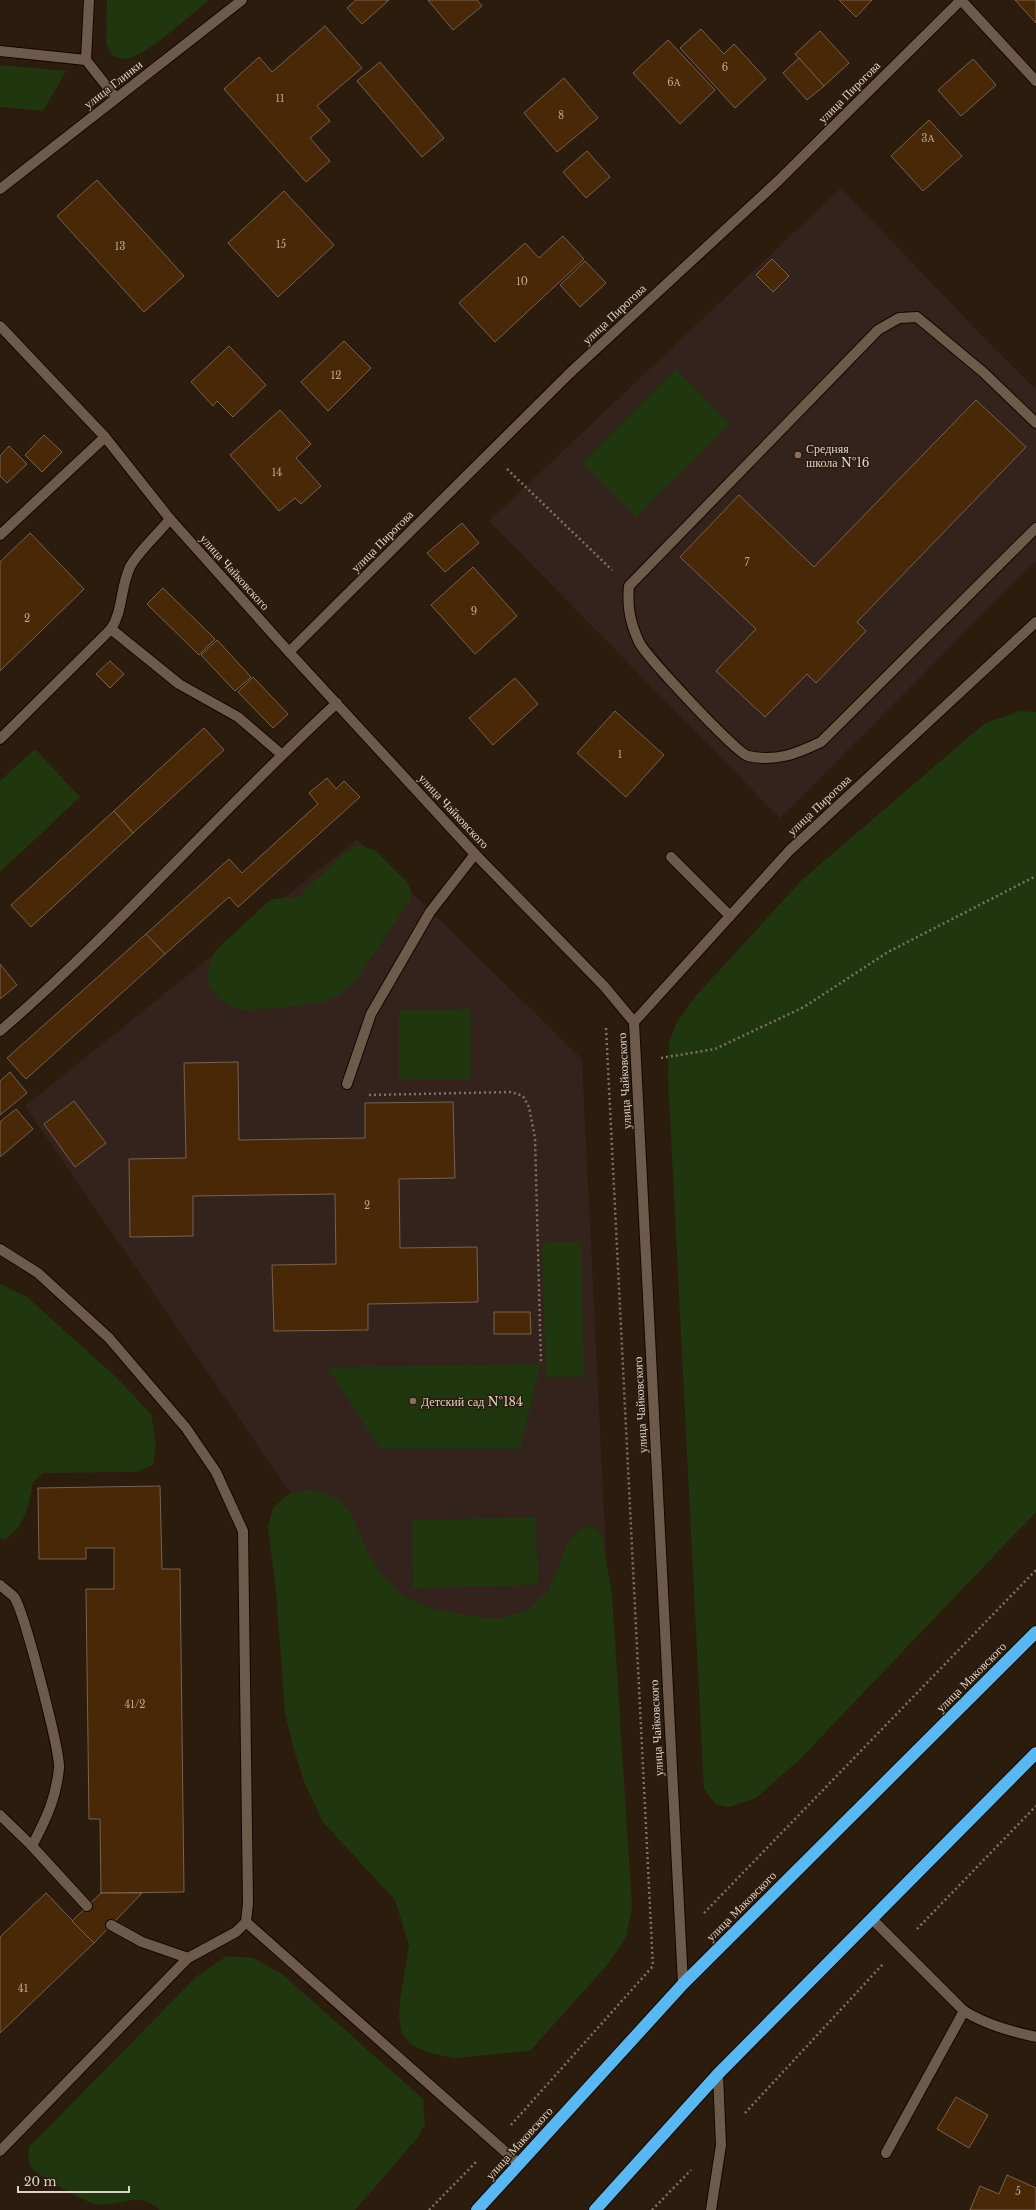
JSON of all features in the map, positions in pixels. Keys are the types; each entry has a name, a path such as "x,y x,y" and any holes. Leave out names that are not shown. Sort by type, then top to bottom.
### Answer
{"highway":[{"name":"улица Маковского","path":"477,2210 683,1984 1036,1632"},
{"path":"595,2210 718,2074 1036,1753"}],"street":[{"path":"89,0 86,60 116,98"},
{"name":"улица Глинки","path":"0,189 242,0"},
{"path":"961,0 1036,81"},
{"name":"улица Пирогова","path":"289,652 571,372 777,182 961,0"},
{"path":"0,51 86,60"},
{"path":"1036,423 983,372 917,317 899,318 878,330 629,586 627,605 630,622 640,644 677,689 746,755 773,758 794,755 821,742 1036,528"},
{"name":"улица Чайковского","path":"0,326 105,437 170,519 289,652 337,702 476,854 604,986 634,1022 683,1984"},
{"path":"0,535 105,437"},
{"path":"0,739 111,629 119,618 120,595 130,567 170,519"},
{"name":"улица Пирогова","path":"634,1022 789,851 1036,622"},
{"path":"111,629 179,684 238,717 281,754"},
{"path":"0,1031 126,913 281,754 337,702"},
{"path":"347,1084 371,1014 430,912 476,854"},
{"path":"671,857 730,916"},
{"path":"0,1249 38,1273 109,1338 186,1428 216,1472 243,1531 248,1903 246,1922 236,1932 188,1958 0,2151"},
{"path":"0,1585 14,1597 25,1629 53,1730 59,1767 50,1812 32,1846"},
{"path":"0,1815 32,1846 87,1906"},
{"path":"872,1919 964,2011 981,2021 999,2028 1036,2037"},
{"path":"246,1922 494,2144 519,2164"},
{"path":"110,1925 142,1942 188,1958"},
{"path":"886,2153 964,2011"},
{"path":"711,2210 721,2139 718,2074"}],"path":[{"path":"489,452 629,586"},
{"path":"636,1062 716,1049 804,1007 888,952 1036,876"},
{"path":"604,986 652,1967"},
{"path":"347,1084 352,1093 368,1095 511,1092 523,1096 529,1107 535,1138 541,1364"},
{"path":"429,2210 494,2144 652,1967 1036,1570"},
{"path":"652,2210 721,2139 899,1946 1036,1806"}],"shaded area":[{"name":"Средняя школа №16","path":"841,188 990,344 1036,389 1036,561 780,818 489,521"},
{"name":"Детский сад №184","path":"357,839 582,1059 613,1697 437,1707 25,1106"}],"green space":[{"path":"107,0 209,0 150,48 140,54 126,59 112,55 106,44"},
{"path":"0,65 66,71 43,111 0,107"},
{"path":"676,369 730,424 636,517 582,463"},
{"path":"1020,711 1036,712 1036,1512 801,1758 756,1798 729,1807 715,1804 704,1789 668,1077 669,1043 676,1024 694,998 802,880 984,724"},
{"path":"35,749 80,797 0,872 0,781"},
{"path":"360,845 376,851 406,881 411,890 410,900 355,982 337,996 324,1002 274,1009 238,1010 221,1001 208,985 208,968 216,950 270,900 285,897 296,899 345,852"},
{"path":"471,1009 471,1079 399,1079 399,1010"},
{"path":"581,1241 584,1377 546,1377 542,1243"},
{"path":"0,1284 27,1297 117,1378 151,1414 156,1446 153,1465 137,1472 43,1473 33,1482 28,1507 17,1529 4,1540 0,1538"},
{"path":"541,1364 520,1449 380,1449 327,1367"},
{"path":"305,1490 326,1493 340,1501 352,1514 368,1553 382,1575 402,1595 430,1608 465,1615 499,1619 528,1610 548,1591 569,1540 578,1530 590,1526 601,1532 612,1594 632,1907 626,1938 608,1964 530,2051 455,2058 429,2053 410,2044 402,2034 399,2018 400,2000 409,1945 395,1900 323,1822 305,1784 294,1750 285,1713 276,1591 268,1527 273,1508 287,1495"},
{"path":"536,1517 538,1585 413,1588 412,1520"},
{"path":"227,1956 253,1958 282,1974 423,2099 425,2125 418,2137 355,2210 160,2210 152,2204 135,2200 103,2205 95,2204 52,2182 32,2168 29,2163 29,2147 197,1976"}],"building":[{"path":"356,0 389,0 362,24 347,8"},
{"path":"428,0 477,0 482,6 453,30"},
{"path":"839,0 872,0 856,17"},
{"path":"1015,0 1036,0 1036,23"},
{"path":"325,26 362,68 317,106 330,121 310,138 330,161 306,182 224,89 259,57 272,72"},
{"path":"701,29 724,54 734,44 766,79 735,108 680,48"},
{"path":"820,31 849,63 824,86 795,54"},
{"path":"668,40 715,90 680,124 633,73"},
{"path":"799,58 824,86 807,100 783,73"},
{"path":"973,59 996,85 961,116 938,90"},
{"path":"380,62 444,138 422,157 357,81"},
{"path":"564,78 598,118 557,152 524,113"},
{"path":"929,120 962,156 923,191 891,156"},
{"path":"587,151 610,177 586,198 563,172"},
{"path":"97,180 184,276 144,312 57,216"},
{"path":"284,191 334,245 278,297 228,243"},
{"path":"563,236 584,259 495,342 459,303 525,243 539,258"},
{"path":"772,259 789,276 773,292 756,275"},
{"path":"585,261 606,283 580,307 560,285"},
{"path":"344,341 371,368 328,411 301,382"},
{"path":"229,346 266,385 233,417 217,401 213,406 191,382"},
{"path":"976,400 1026,447 857,622 866,631 816,683 807,674 765,717 716,671 756,629 680,557 739,495 814,567"},
{"path":"280,410 311,444 296,458 321,486 301,504 295,498 279,511 230,455"},
{"path":"44,435 62,452 42,472 25,455"},
{"path":"9,446 27,464 7,483 0,476 0,456"},
{"path":"462,523 479,543 445,572 427,553"},
{"path":"30,533 84,589 0,671 0,562"},
{"path":"473,567 517,616 475,654 431,605"},
{"path":"163,588 215,639 199,655 147,604"},
{"path":"217,640 251,677 235,691 201,655"},
{"path":"110,661 124,674 110,688 96,674"},
{"path":"253,677 288,714 273,728 238,692"},
{"path":"515,678 538,704 493,745 469,718"},
{"path":"615,711 664,755 626,797 577,753"},
{"path":"204,728 224,750 133,833 114,811"},
{"path":"327,778 336,789 344,781 360,797 238,907 229,897 165,954 146,934 229,859 242,873 318,804 309,793"},
{"path":"114,811 133,833 31,927 11,905"},
{"path":"146,934 165,954 26,1079 7,1058"},
{"path":"0,964 17,985 0,999"},
{"path":"238,1062 239,1140 365,1138 365,1103 453,1102 455,1178 399,1179 400,1248 477,1247 478,1302 368,1304 368,1330 274,1331 272,1265 336,1264 335,1194 193,1196 193,1236 130,1237 129,1159 186,1158 184,1063"},
{"path":"10,1072 27,1093 0,1115 0,1081"},
{"path":"74,1101 106,1143 75,1167 44,1124"},
{"path":"16,1109 33,1129 0,1157 0,1122"},
{"path":"494,1312 530,1312 531,1334 494,1334"},
{"path":"160,1486 162,1569 180,1569 184,1892 101,1893 100,1819 89,1819 86,1589 114,1589 114,1548 86,1548 86,1559 39,1559 38,1488"},
{"path":"46,1893 94,1943 0,2033 0,1937"},
{"path":"101,1893 142,1893 94,1943 72,1921"},
{"path":"956,2097 988,2115 969,2148 937,2129"},
{"path":"1007,2175 1036,2188 1036,2210 970,2210 980,2186 999,2194"}],"place":[{"name":"Средняя школа №16","path":"798,455"},
{"name":"Детский сад №184","path":"413,1401"}]}
